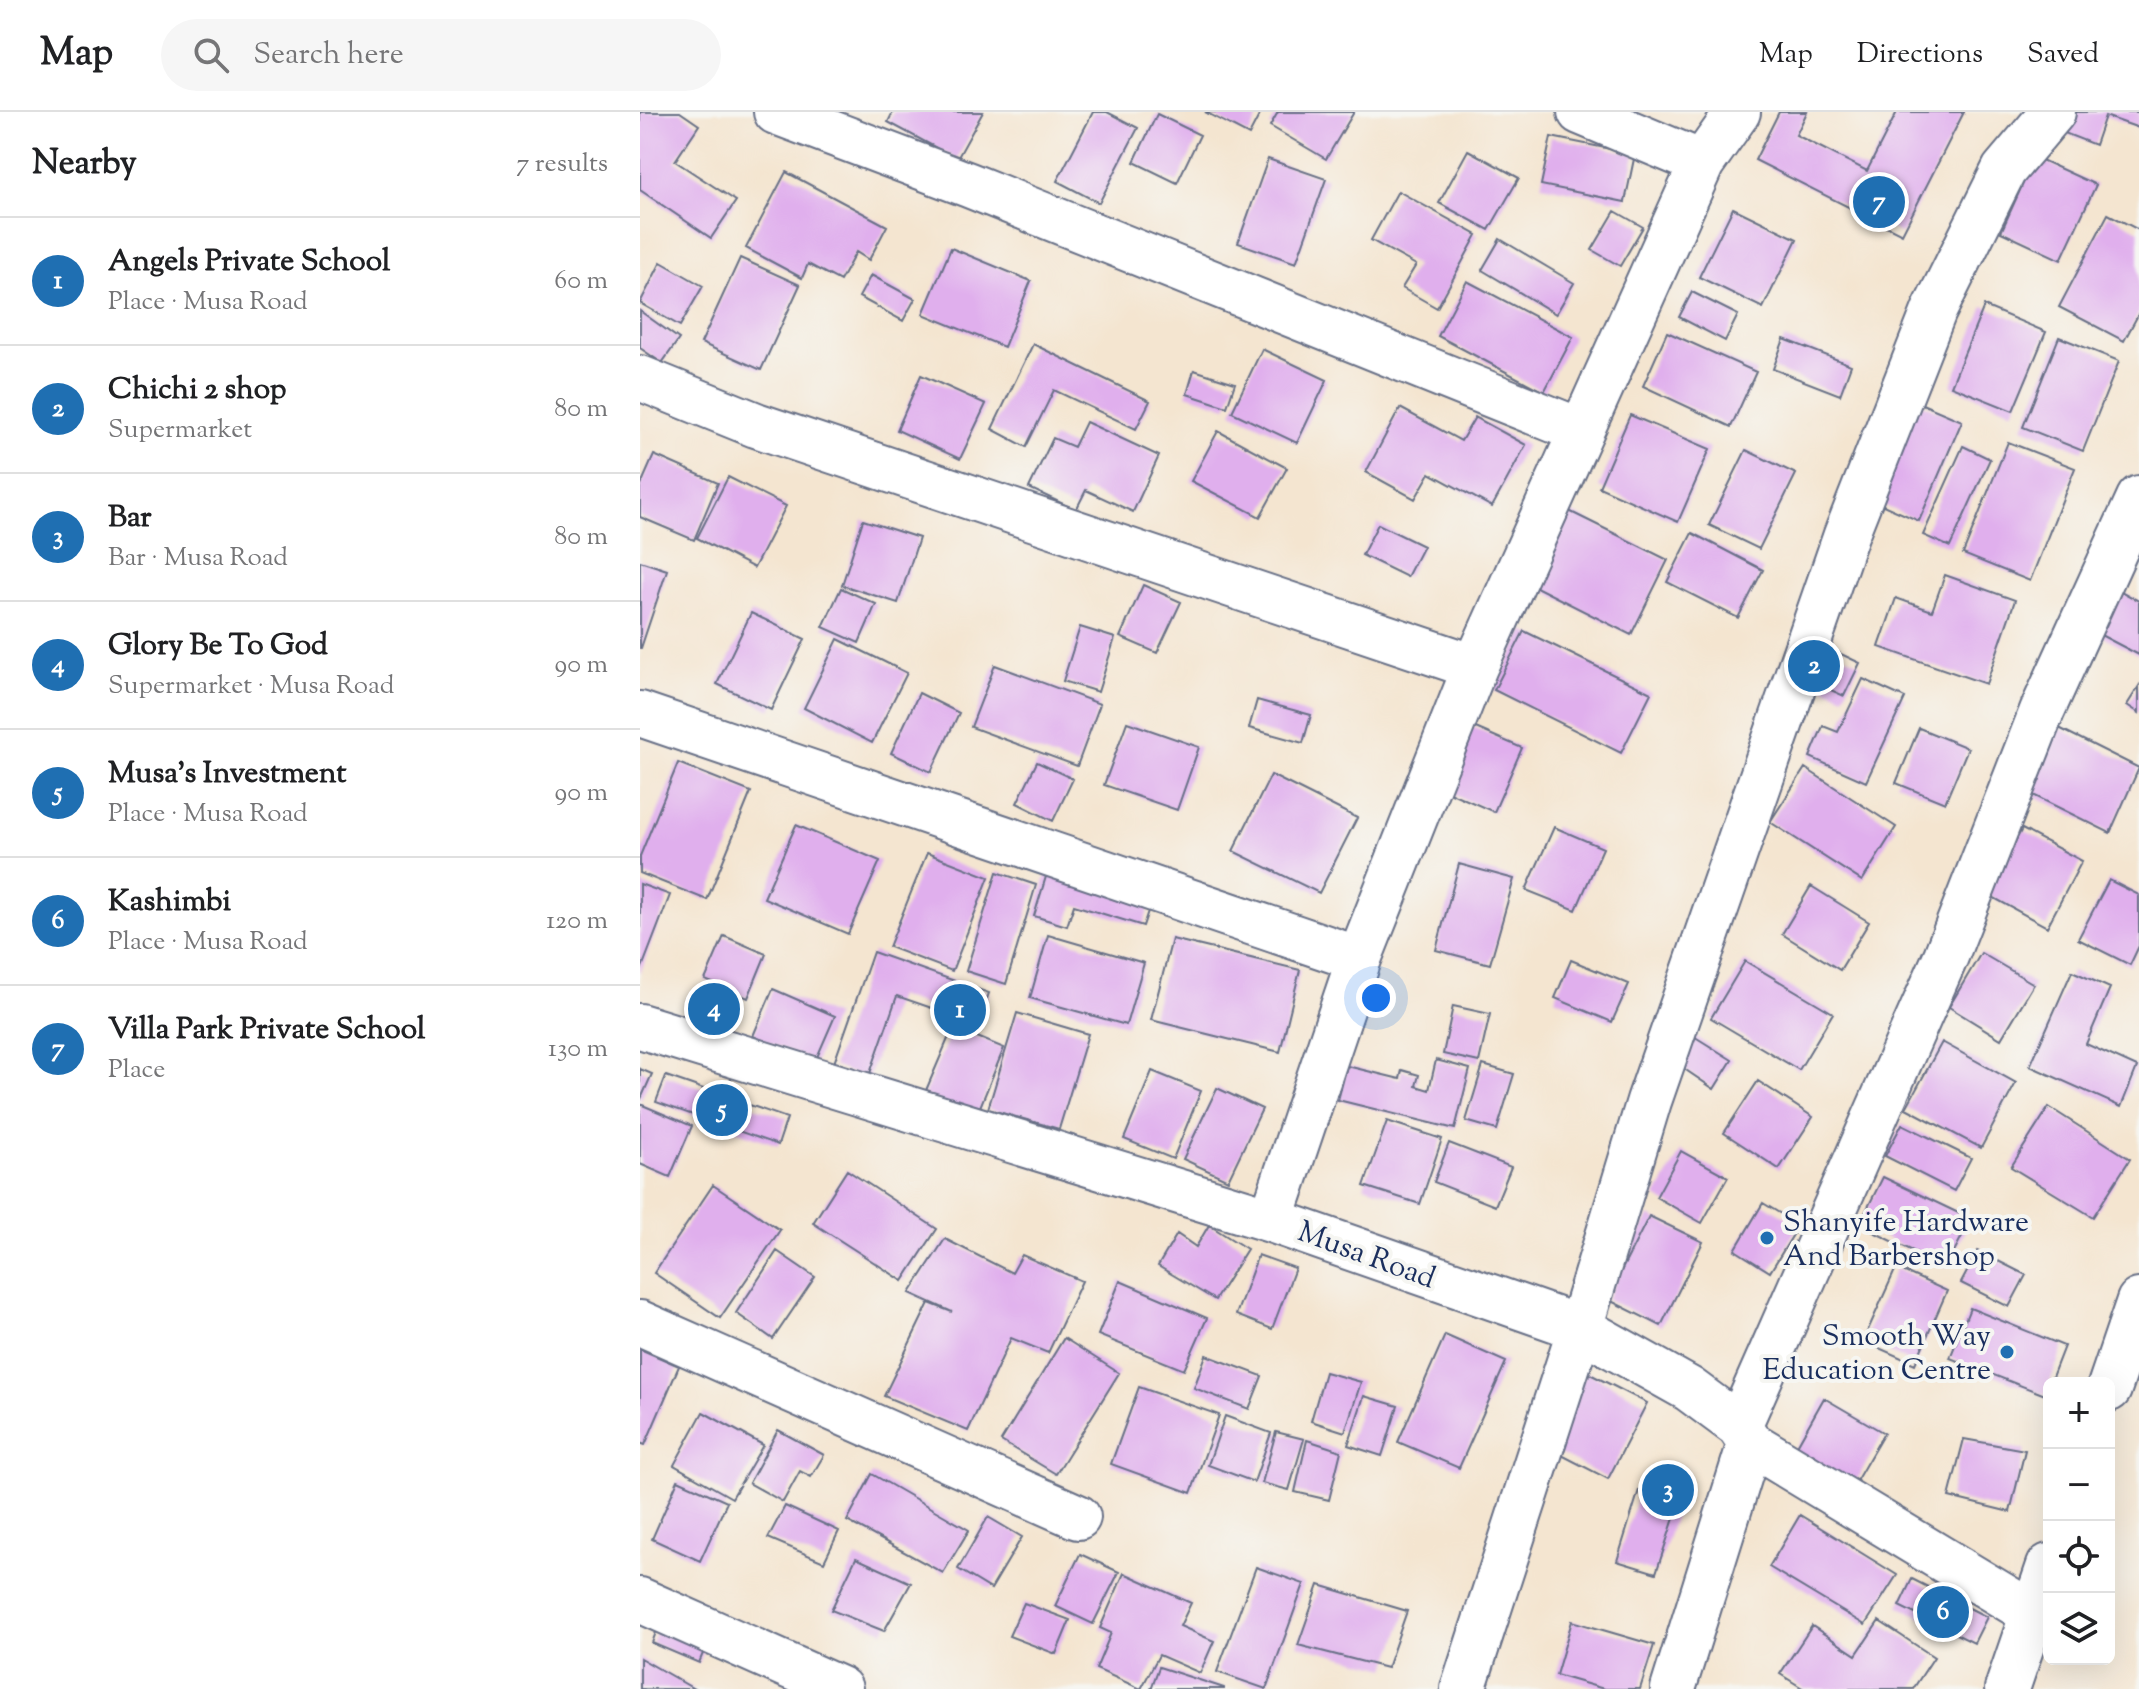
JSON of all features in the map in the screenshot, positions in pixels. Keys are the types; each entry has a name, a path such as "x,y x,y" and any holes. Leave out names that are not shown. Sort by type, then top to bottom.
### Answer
{"street":[{"path":"776,112 969,185 1581,431"},
{"path":"1580,112 1702,163"},
{"path":"1271,1220 1359,959 1475,667 1702,163 1738,112"},
{"path":"1463,1689 1580,1328 1649,1101 1846,535 1934,311 2004,170 2053,112"},
{"path":"640,378 771,430 1475,667"},
{"path":"1673,1689 1744,1435 1946,956 2042,711 2139,498"},
{"path":"640,714 1359,959"},
{"name":"Musa Road","path":"640,1026 1271,1220 1580,1328 1689,1389 1744,1435 2033,1614"},
{"path":"2113,1377 2139,1301"},
{"path":"640,1323 1078,1517"},
{"path":"2007,1689 2043,1584"},
{"path":"640,1600 840,1689"}],"building":[{"path":"640,112 680,112 699,125 675,161 736,201 711,238 640,190"},
{"path":"893,112 983,112 957,159 888,122"},
{"path":"1093,112 1107,112 1138,128 1099,203 1057,181"},
{"path":"1205,112 1261,112 1249,135"},
{"path":"1278,112 1354,112 1326,159 1270,126"},
{"path":"1779,112 1807,112 1796,135 1867,171 1897,112 1964,112 1902,234 1755,160"},
{"path":"2054,112 2139,112 2139,128 2105,116 2095,145 2049,127"},
{"path":"1157,114 1200,135 1177,183 1134,162"},
{"path":"1551,137 1635,154 1625,202 1541,185"},
{"path":"1468,150 1519,178 1489,230 1439,203"},
{"path":"2035,157 2096,185 2061,260 2001,232"},
{"path":"1268,159 1326,179 1296,263 1238,243"},
{"path":"786,172 887,226 869,260 856,252 840,281 808,264 802,278 746,248"},
{"path":"1398,191 1477,235 1437,308 1402,288 1416,265 1371,240"},
{"path":"1733,208 1797,239 1763,308 1699,277"},
{"path":"1615,211 1643,227 1620,266 1592,250"},
{"path":"2108,214 2139,230 2139,313 2124,341 2059,307"},
{"path":"1500,239 1574,283 1556,314 1482,270"},
{"path":"951,248 1031,281 1004,347 923,314"},
{"path":"740,258 800,285 761,370 701,343"},
{"path":"661,262 703,286 680,326 640,303"},
{"path":"871,275 915,299 903,321 859,297"},
{"path":"1467,281 1573,337 1544,392 1438,336"},
{"path":"1692,292 1738,315 1725,341 1679,317"},
{"path":"1984,306 2046,332 2013,411 1951,386"},
{"path":"640,311 679,339 662,363 640,348"},
{"path":"1667,332 1756,372 1731,427 1643,386"},
{"path":"2059,337 2119,361 2083,451 2023,427"},
{"path":"1784,339 1851,365 1840,395 1773,369"},
{"path":"1033,344 1150,401 1136,429 1054,390 1026,447 992,429"},
{"path":"1262,349 1327,380 1297,443 1232,412"},
{"path":"1194,370 1235,383 1227,407 1187,394"},
{"path":"921,375 986,404 960,459 897,430"},
{"path":"1908,398 1962,421 1919,521 1865,497"},
{"path":"1400,408 1461,441 1475,417 1526,445 1492,507 1430,473 1415,499 1366,472"},
{"path":"1630,415 1710,449 1678,522 1599,487"},
{"path":"1086,422 1159,456 1133,512 1086,490 1076,510 1029,488 1053,438 1074,447"},
{"path":"1218,431 1287,468 1260,517 1191,481"},
{"path":"2008,442 2075,468 2030,581 1963,554"},
{"path":"1963,446 1990,459 1950,547 1923,535"},
{"path":"1746,450 1796,474 1759,549 1709,525"},
{"path":"654,455 718,483 694,540 640,517 640,487"},
{"path":"728,477 786,506 754,568 697,538"},
{"path":"1567,510 1668,560 1631,635 1530,584"},
{"path":"863,520 919,538 898,603 842,585"},
{"path":"1378,524 1423,546 1407,577 1362,555"},
{"path":"1692,533 1763,570 1738,618 1667,582"},
{"path":"640,561 667,570 641,648 640,648"},
{"path":"1945,575 2015,600 1986,684 1879,647 1896,598 1932,611"},
{"path":"1143,585 1181,602 1157,653 1120,637"},
{"path":"841,588 876,604 859,643 823,627"},
{"path":"2117,589 2139,601 2139,655 2093,631"},
{"path":"751,613 805,639 771,710 717,684"},
{"path":"1080,627 1115,638 1098,692 1063,681"},
{"path":"1524,631 1651,693 1621,753 1494,690"},
{"path":"838,639 907,673 872,743 804,708"},
{"path":"1820,644 1860,663 1844,696 1804,678"},
{"path":"995,665 1100,704 1077,766 971,727"},
{"path":"1863,679 1905,698 1866,782 1810,757 1823,726 1838,732"},
{"path":"2139,686 2139,713 2127,705"},
{"path":"919,693 959,713 931,772 891,753"},
{"path":"1257,700 1311,715 1303,743 1249,728"},
{"path":"1127,722 1199,747 1177,810 1104,785"},
{"path":"1471,726 1522,748 1494,812 1442,789"},
{"path":"1919,728 1968,748 1945,803 1896,783"},
{"path":"2059,728 2139,768 2110,833 2027,792"},
{"path":"1037,762 1073,779 1053,821 1017,803"},
{"path":"678,763 751,792 707,900 640,873 640,856"},
{"path":"1805,768 1896,827 1862,881 1770,822"},
{"path":"1271,775 1357,818 1319,893 1233,851"},
{"path":"796,825 880,861 848,934 764,898"},
{"path":"1554,827 1603,848 1576,910 1526,890"},
{"path":"2022,829 2082,861 2047,927 1987,894"},
{"path":"927,853 989,877 952,971 889,947"},
{"path":"1459,864 1514,879 1490,964 1436,950"},
{"path":"1048,870 1151,902 1143,926 1074,905 1067,926 1034,916"},
{"path":"997,872 1036,885 1006,984 966,971"},
{"path":"2109,880 2139,895 2139,946 2130,965 2078,939"},
{"path":"640,884 670,895 640,973"},
{"path":"1811,886 1869,922 1840,970 1782,934"},
{"path":"1048,935 1144,963 1126,1025 1030,998"},
{"path":"724,936 766,954 748,998 705,980"},
{"path":"1172,939 1300,970 1280,1052 1151,1020"},
{"path":"873,952 989,993 978,1024 897,996 868,1079 833,1066"},
{"path":"1981,953 2034,984 2001,1039 1949,1007"},
{"path":"1571,960 1629,984 1612,1022 1555,998"},
{"path":"1745,961 1833,1013 1799,1070 1711,1018"},
{"path":"2072,971 2110,988 2086,1044 2137,1067 2121,1107 2030,1066"},
{"path":"707,988 735,997 722,1032 694,1021"},
{"path":"773,989 835,1016 815,1062 753,1036"},
{"path":"1453,1006 1490,1014 1479,1062 1443,1054"},
{"path":"1017,1013 1088,1034 1059,1129 988,1109"},
{"path":"953,1027 1004,1048 976,1117 924,1095"},
{"path":"1692,1035 1732,1060 1714,1089 1674,1062"},
{"path":"1942,1042 2016,1083 1981,1148 1906,1108"},
{"path":"1436,1060 1470,1069 1455,1129 1338,1100 1347,1066 1400,1079 1402,1070 1419,1075 1416,1086 1429,1090"},
{"path":"1483,1065 1514,1074 1497,1130 1466,1121"},
{"path":"640,1069 652,1074 640,1101"},
{"path":"1152,1071 1201,1091 1173,1159 1124,1139"},
{"path":"666,1076 787,1118 778,1145 656,1102"},
{"path":"1758,1081 1813,1117 1779,1169 1724,1133"},
{"path":"1217,1088 1262,1109 1228,1180 1183,1159"},
{"path":"640,1104 692,1126 670,1177 640,1164"},
{"path":"2049,1107 2130,1159 2093,1217 2011,1167"},
{"path":"1387,1121 1442,1139 1420,1204 1364,1186"},
{"path":"1902,1124 1971,1158 1954,1191 1885,1156"},
{"path":"1449,1143 1511,1167 1495,1206 1434,1182"},
{"path":"1681,1151 1728,1177 1702,1223 1656,1197"},
{"path":"847,1170 937,1229 903,1281 813,1223"},
{"name":"Smooth Way Education Centre","path":"1883,1177 1971,1219 1946,1267 1859,1225"},
{"path":"713,1185 780,1230 720,1318 654,1273"},
{"name":"Shanyife Hardware And Barbershop","path":"1763,1203 1799,1225 1770,1272 1735,1250"},
{"path":"1649,1216 1703,1242 1661,1326 1607,1299"},
{"path":"1209,1225 1247,1249 1215,1300 1158,1266 1177,1234 1196,1247"},
{"path":"945,1239 1012,1273 1022,1255 1082,1281 1048,1353 1011,1338 968,1431 884,1396 929,1303 952,1312 910,1293"},
{"path":"777,1251 815,1277 773,1339 736,1313"},
{"name":"Smooth Way Education Centre","path":"1978,1251 2026,1275 2009,1307 1961,1283"},
{"path":"1258,1255 1295,1268 1272,1329 1236,1315"},
{"name":"Smooth Way Education Centre","path":"1896,1268 1947,1291 1915,1364 1863,1341"},
{"path":"1120,1281 1207,1318 1184,1370 1098,1335"},
{"name":"Smooth Way Education Centre","path":"1970,1308 2064,1346 2052,1377 2043,1377 2043,1394 1950,1358"},
{"path":"1445,1335 1506,1362 1459,1468 1398,1442"},
{"path":"1064,1338 1119,1373 1056,1474 1001,1441"},
{"path":"640,1349 679,1366 645,1445 640,1443"},
{"path":"1206,1355 1262,1376 1249,1409 1194,1388"},
{"path":"1325,1372 1361,1382 1345,1432 1311,1421"},
{"path":"1586,1372 1647,1403 1608,1479 1548,1448"},
{"path":"1139,1387 1219,1415 1191,1493 1111,1464"},
{"path":"1364,1396 1398,1406 1382,1456 1348,1445"},
{"path":"1824,1398 1884,1433 1852,1488 1793,1453"},
{"path":"703,1412 763,1445 732,1498 674,1465"},
{"path":"1225,1416 1271,1433 1254,1482 1208,1465"},
{"path":"778,1430 824,1455 811,1477 800,1471 783,1502 749,1483"},
{"path":"1276,1432 1304,1439 1289,1490 1262,1483"},
{"path":"1964,1439 2025,1450 2010,1512 1949,1497"},
{"path":"1307,1440 1341,1451 1329,1500 1295,1492"},
{"path":"872,1474 969,1530 943,1573 847,1521"},
{"path":"678,1480 727,1502 700,1561 652,1539"},
{"path":"1655,1481 1675,1486 1672,1496 1652,1491"},
{"path":"1639,1490 1679,1503 1656,1573 1617,1561"},
{"path":"785,1506 839,1531 824,1562 768,1538"},
{"path":"1800,1515 1897,1575 1865,1625 1769,1567"},
{"path":"988,1517 1022,1537 991,1589 958,1569"},
{"path":"1080,1554 1119,1572 1093,1624 1055,1606"},
{"path":"856,1558 911,1583 884,1631 831,1610"},
{"path":"1256,1567 1304,1584 1266,1689 1217,1672"},
{"path":"1124,1573 1191,1603 1180,1626 1214,1641 1200,1673 1159,1655 1141,1689 1096,1669 1111,1633 1100,1628"},
{"path":"1912,1579 1987,1617 1974,1643 1899,1606"},
{"path":"1319,1585 1407,1611 1387,1668 1298,1645"},
{"path":"1024,1603 1070,1620 1056,1654 1009,1636"},
{"path":"661,1619 709,1639 699,1663 652,1643"},
{"path":"1572,1621 1654,1645 1640,1689 1604,1689 1556,1675"},
{"path":"1879,1621 1934,1657 1913,1689 1804,1689 1780,1674 1812,1626 1856,1655"},
{"path":"640,1658 694,1689 640,1689"},
{"path":"1159,1667 1224,1688 1224,1689 1151,1689"}],"place":[{"name":"Villa Park Private School","path":"1879,202"},
{"name":"Chichi 2 shop","path":"1814,666"},
{"name":"Glory Be To God","path":"714,1009"},
{"name":"Angels Private School","path":"960,1010"},
{"name":"Musa's Investment","path":"722,1110"},
{"name":"Shanyife Hardware And Barbershop","path":"1767,1238"},
{"name":"Smooth Way Education Centre","path":"2007,1352"},
{"name":"Bar","path":"1668,1490"},
{"name":"Kashimbi","path":"1943,1612"}]}
